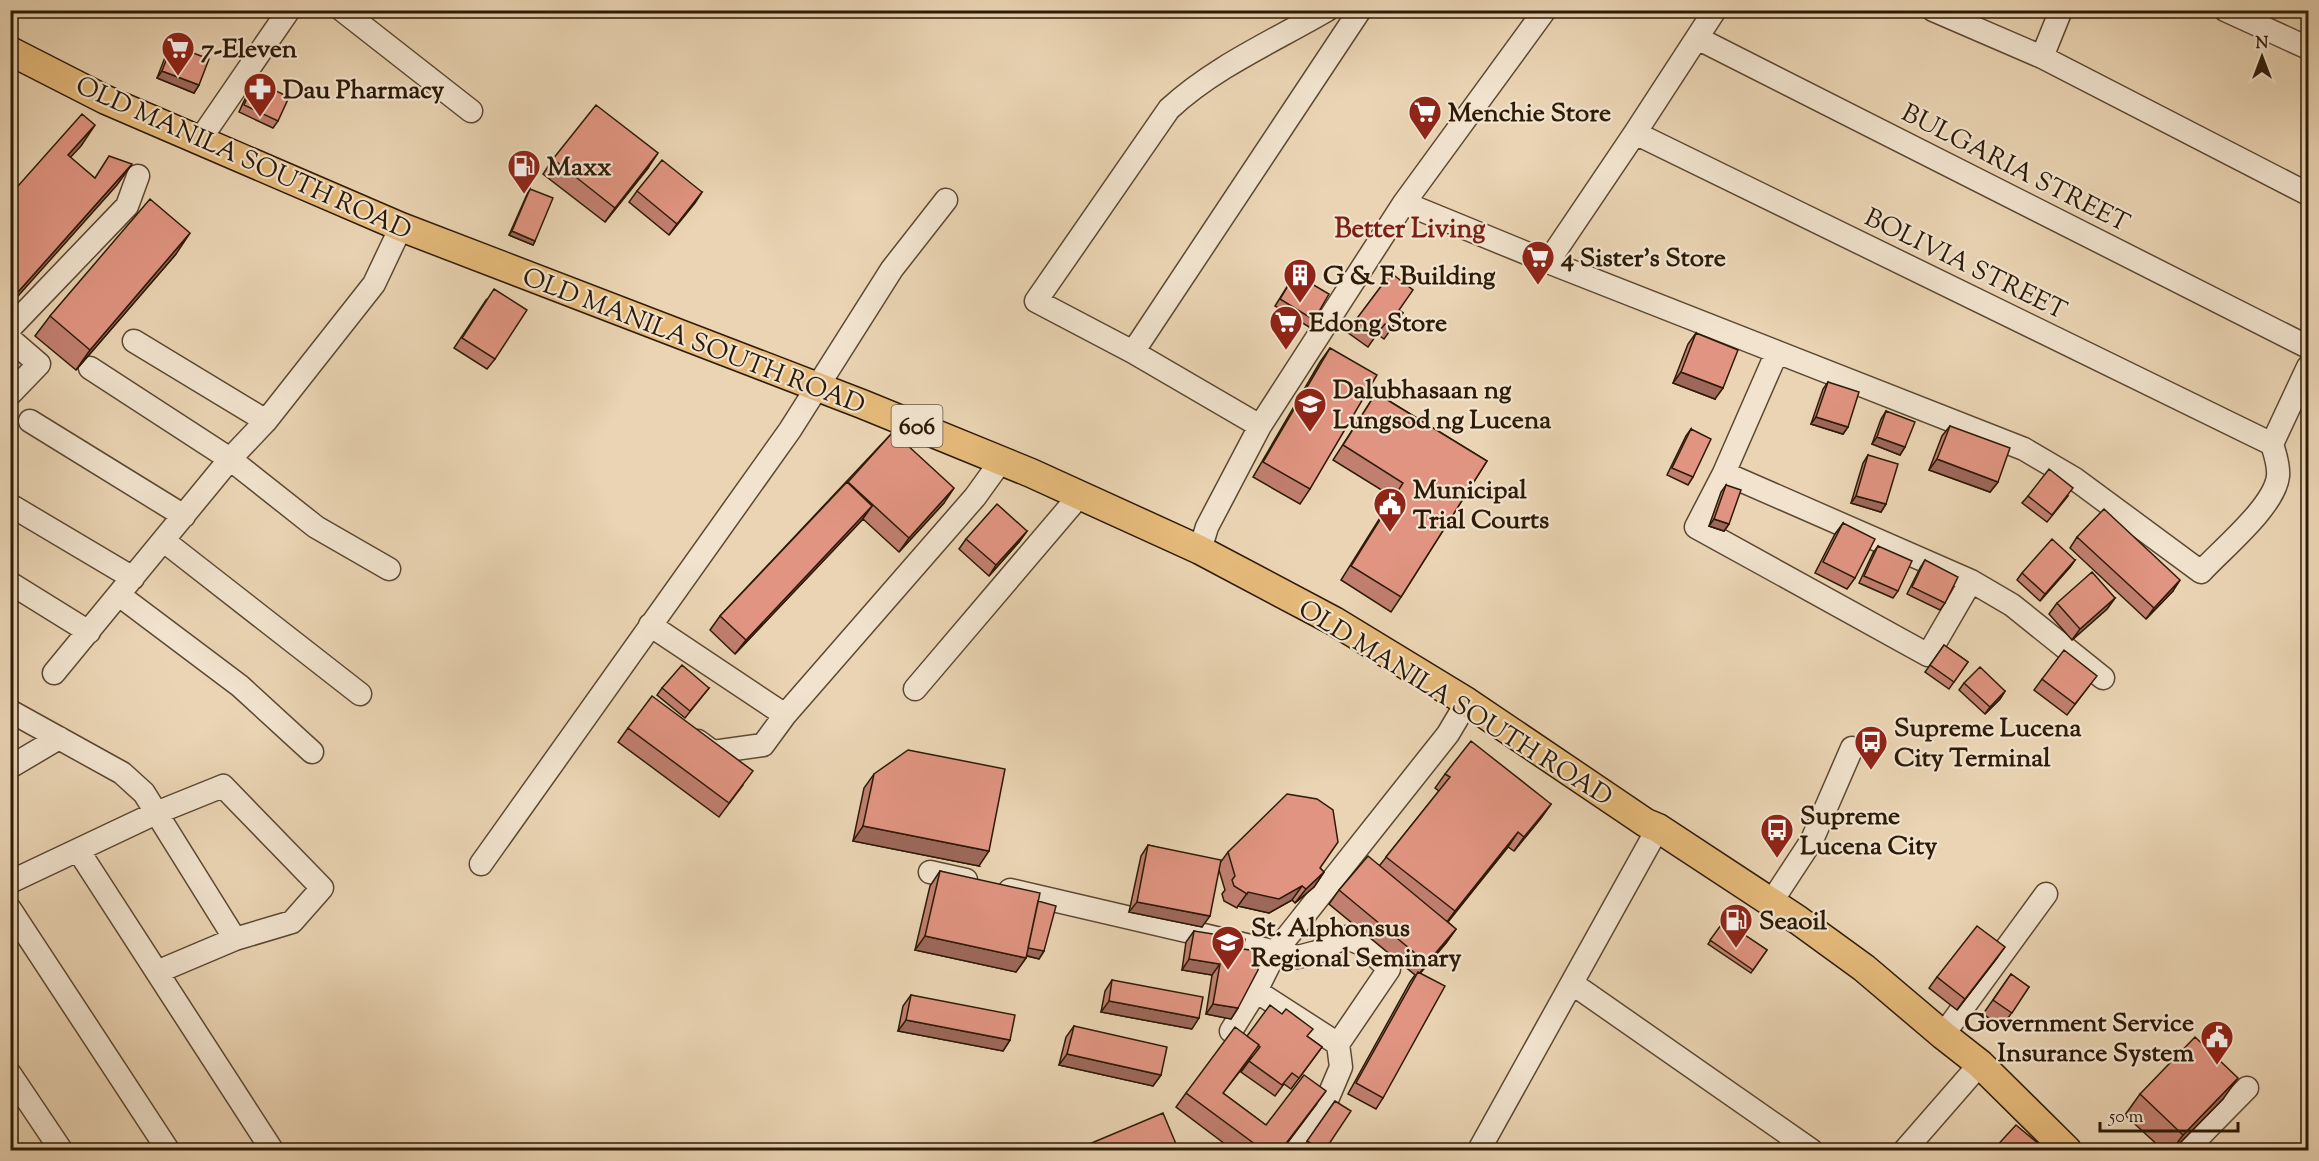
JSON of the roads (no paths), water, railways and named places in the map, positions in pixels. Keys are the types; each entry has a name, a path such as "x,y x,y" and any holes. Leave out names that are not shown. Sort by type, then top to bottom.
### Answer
{"main road":[{"name":"OLD MANILA SOUTH ROAD","path":"10,51 106,100 401,227 862,404 1080,495 1200,550 1334,621 1467,702 1646,823 1658,828 1797,920 1864,968 1980,1064 2067,1150"}],"street":[{"path":"199,141 289,10"},
{"path":"342,10 471,111"},
{"path":"1260,426 1133,351 1036,301 1168,108 1214,74 1327,10"},
{"path":"1133,351 1360,10"},
{"path":"1200,550 1208,527 1260,426 1404,203 1545,10"},
{"path":"1548,262 1635,134 1714,10"},
{"path":"1933,10 2042,57 2308,194"},
{"path":"2042,57 2061,10"},
{"path":"2225,10 2308,48"},
{"name":"BULGARIA STREET","path":"1697,38 2308,347"},
{"name":"BOLIVIA STREET","path":"1635,134 2272,444"},
{"path":"10,328 127,206 138,176"},
{"path":"482,864 790,430 892,269 946,200"},
{"path":"1404,203 2024,449 2075,479 2200,572 2271,499 2278,476 2272,444 2308,367"},
{"path":"54,673 230,459 266,421 374,284 401,227"},
{"path":"10,339 39,364 10,394"},
{"path":"134,341 266,421"},
{"path":"1777,352 1724,473 1696,527 1928,655 1971,581"},
{"path":"90,368 230,459 316,527 389,569"},
{"path":"30,421 184,516"},
{"path":"684,731 713,752 764,745 785,715 975,497 1001,461"},
{"path":"1724,473 1971,581 2012,605 2103,678"},
{"path":"915,689 1080,495"},
{"path":"10,505 126,587 312,752"},
{"path":"164,541 360,694"},
{"path":"10,584 89,632"},
{"path":"650,625 785,715"},
{"path":"1231,1031 1256,991 1276,951 1448,734 1467,702"},
{"path":"10,711 122,773 144,793 235,939"},
{"path":"10,766 59,738"},
{"path":"1770,904 1812,840 1852,748"},
{"path":"10,882 156,813 223,786 322,888 292,922 235,939 157,972"},
{"path":"1487,1148 1658,828"},
{"path":"78,850 272,1150"},
{"path":"930,872 1298,957 1317,952 1345,937 1365,945 1389,969 1338,1044 1341,1067 1324,1107 1294,1150"},
{"path":"1943,1035 2046,894"},
{"path":"10,909 168,1150"},
{"path":"1573,984 1811,1150"},
{"path":"1256,991 1338,1044"},
{"path":"1905,1150 1980,1064"},
{"path":"10,1074 61,1150"},
{"path":"2186,1150 2247,1088"}],"place":[{"name":"7-Eleven","path":"178,77"},
{"name":"Dau Pharmacy","path":"260,118"},
{"name":"Menchie Store","path":"1425,141"},
{"name":"Maxx","path":"524,195"},
{"name":"4 Sister's Store","path":"1538,286"},
{"name":"G & F Building","path":"1300,304"},
{"name":"Edong Store","path":"1286,351"},
{"name":"Dalubhasaan ng Lungsod ng Lucena","path":"1310,433"},
{"name":"Municipal Trial Courts","path":"1390,533"},
{"name":"Supreme Lucena City Terminal","path":"1871,771"},
{"name":"Supreme Lucena City","path":"1777,859"},
{"name":"Seaoil","path":"1736,949"},
{"name":"St. Alphonsus Regional Seminary","path":"1228,971"},
{"name":"Government Service Insurance System","path":"2217,1066"}],"district":[{"name":"Better Living","path":"1410,228"}]}
